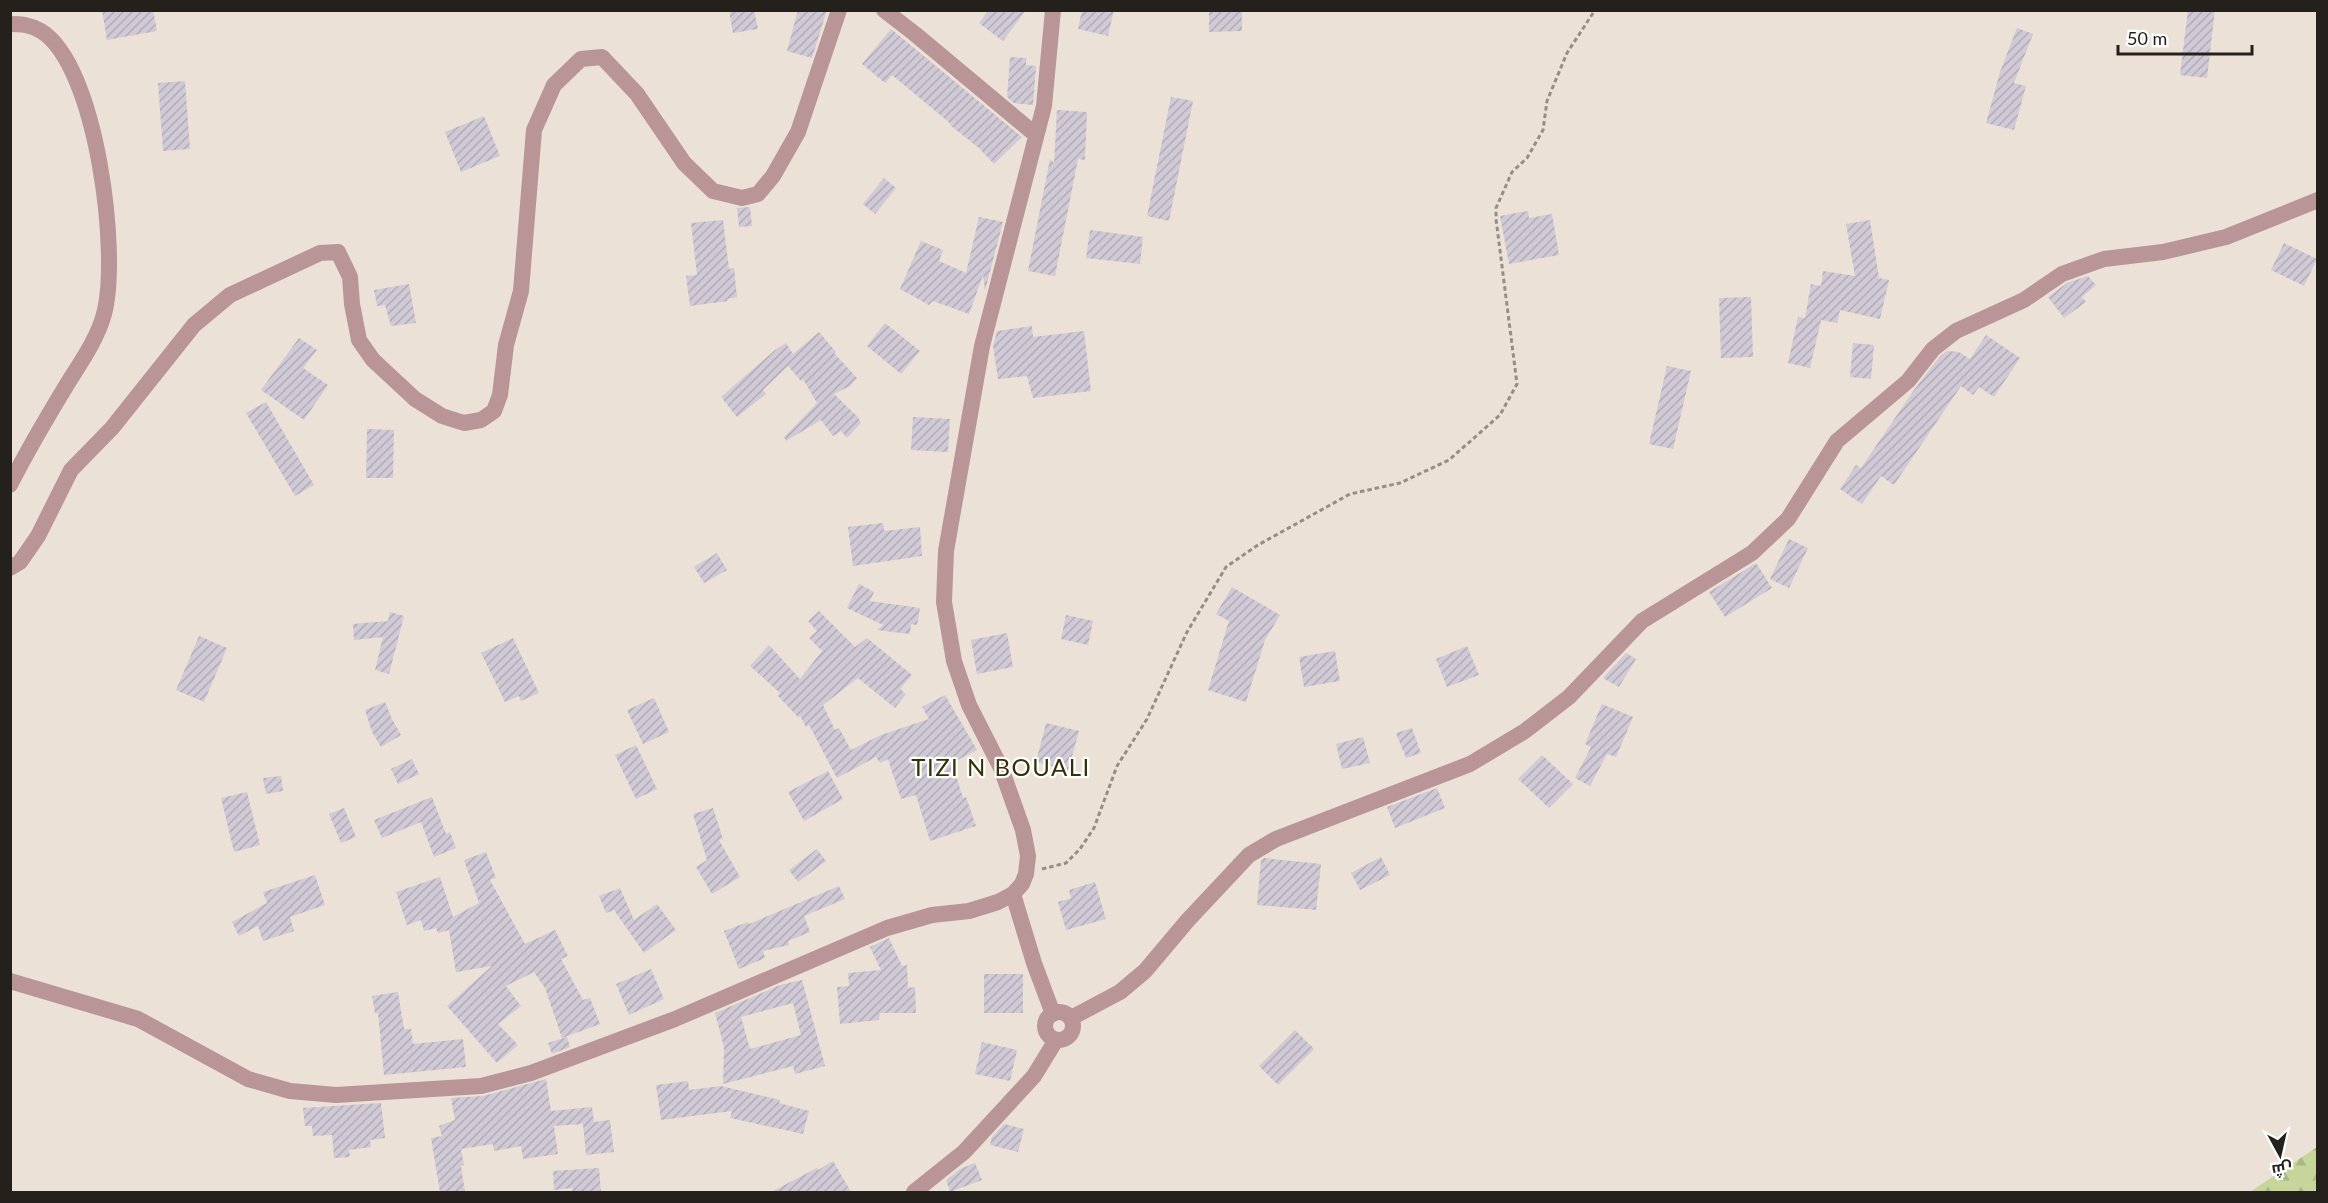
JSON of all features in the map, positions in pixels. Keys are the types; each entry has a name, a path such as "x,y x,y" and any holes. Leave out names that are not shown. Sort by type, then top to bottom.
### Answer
{"street":[{"path":"10,568 20,562 38,536 71,470 112,428 194,325 230,296 320,253 338,252 350,277 352,304 360,340 373,360 415,399 442,416 464,423 481,420 494,411 500,395 506,345 521,291 534,130 554,85 581,59 602,57 637,94 684,163 713,190 742,198 758,194 773,176 798,132 839,10"},
{"path":"884,10 1036,135"},
{"path":"10,981 138,1019 248,1079 290,1091 336,1095 481,1086 531,1073 675,1019 887,928 932,915 969,911 998,902 1013,894 1022,884 1028,856 1019,820 1001,768 969,705 954,661 944,602 946,551 982,346 1044,106 1053,10"},
{"path":"10,24 27,24 43,32 58,49 85,98 107,209 109,285 104,315 92,343 27,451 10,485"},
{"path":"1071,1018 1119,992 1145,971 1188,920 1249,855 1276,839 1470,764 1525,731 1569,697 1642,621 1760,546 1788,519 1837,441 1908,381 1934,349 1956,331 2024,300 2062,274 2073,270 2104,259 2163,252 2226,237 2318,200"},
{"path":"1013,894 1034,963 1053,1014"},
{"path":"914,1192 964,1152 1034,1076 1056,1040 1068,1036 1073,1024 1071,1018 1059,1012 1053,1014 1045,1024 1050,1036 1056,1040"}],"path":[{"path":"1027,867 1042,869 1065,863 1080,849 1094,828 1117,766 1147,719 1187,632 1226,567 1258,545 1350,494 1400,483 1449,460 1500,415 1517,384 1496,208 1512,172 1527,158 1543,130 1547,101 1567,52 1595,10"}],"green space":[{"path":"2317,1147 2317,1192 2250,1192"}],"building":[{"path":"102,10 153,10 157,31 107,40"},
{"path":"729,10 754,10 758,29 733,33"},
{"path":"798,10 827,10 812,58 787,51"},
{"path":"989,10 1026,10 1003,41 979,23"},
{"path":"1082,10 1114,10 1108,36 1078,29"},
{"path":"1209,10 1242,10 1242,31 1209,32"},
{"path":"2188,10 2215,10 2207,78 2180,75"},
{"path":"2017,28 2033,34 2014,83 2026,86 2014,130 1986,123 2000,72"},
{"path":"891,29 1022,137 994,164 979,148 892,75 885,83 862,64"},
{"path":"1010,57 1026,58 1026,65 1036,66 1033,105 1014,103 1007,97"},
{"path":"185,81 190,149 163,151 158,83"},
{"path":"1171,97 1193,101 1169,221 1147,216"},
{"path":"1057,110 1087,112 1085,160 1078,159 1055,276 1028,271 1050,159 1054,163"},
{"path":"484,116 500,156 461,172 445,132"},
{"path":"884,178 896,188 875,214 863,204"},
{"path":"750,207 752,226 739,227 737,208"},
{"path":"1528,211 1529,218 1552,214 1559,255 1509,264 1500,216"},
{"path":"979,217 1003,222 985,291 983,275 969,314 933,301 929,305 900,289 921,241 943,250 939,261 966,273"},
{"path":"723,220 729,269 734,268 737,297 727,299 728,301 690,306 686,276 697,275 691,223"},
{"path":"1870,220 1879,278 1889,280 1880,319 1840,310 1837,323 1821,320 1810,368 1788,363 1798,317 1805,318 1811,284 1821,286 1823,271 1855,276 1846,224"},
{"path":"1090,230 1143,237 1140,264 1086,258"},
{"path":"2284,243 2317,259 2304,286 2271,270"},
{"path":"2088,276 2096,285 2082,297 2086,302 2064,318 2048,297 2067,283"},
{"path":"409,284 416,323 391,326 385,305 377,306 374,290"},
{"path":"1751,297 1753,357 1721,358 1719,298"},
{"path":"885,323 920,351 901,374 867,346"},
{"path":"1032,326 1033,337 1084,331 1091,391 1033,398 1027,376 998,379 993,346 997,331"},
{"path":"819,332 836,352 834,353 857,378 850,386 834,394 858,417 861,423 847,438 841,431 833,436 821,420 786,441 784,437 817,403 803,379 801,381 788,366 763,390 766,394 737,417 721,397 775,350 786,343 793,354"},
{"path":"1986,335 2020,358 1994,397 1979,387 1973,395 1961,386 1894,485 1881,476 1862,504 1840,489 1856,465 1861,468 1940,356 1947,351 1959,352 1970,359"},
{"path":"299,338 317,350 303,368 328,385 304,420 261,390"},
{"path":"1853,343 1874,345 1871,379 1850,377"},
{"path":"1667,366 1691,371 1673,449 1649,444"},
{"path":"266,402 314,485 295,496 246,413"},
{"path":"913,417 950,419 948,452 911,450"},
{"path":"367,429 394,430 393,478 366,478"},
{"path":"883,523 884,531 920,527 922,556 853,566 848,527"},
{"path":"1789,539 1808,548 1789,588 1770,579"},
{"path":"717,553 727,570 704,583 694,567"},
{"path":"1756,563 1772,588 1725,617 1709,592"},
{"path":"859,584 874,592 870,601 920,608 917,625 911,624 910,634 877,630 883,625 847,608"},
{"path":"1232,587 1280,615 1265,640 1246,702 1208,690 1229,621 1216,614"},
{"path":"819,611 855,647 867,638 912,675 900,689 906,694 895,708 858,678 823,705 835,730 839,728 851,750 881,735 929,719 922,707 945,695 977,750 952,763 963,798 966,797 976,826 930,841 916,795 901,799 888,759 880,763 876,757 837,778 809,725 806,727 800,716 798,717 778,696 780,693 750,666 769,645 800,679 822,651 809,638 817,631 808,621"},
{"path":"390,612 404,616 389,674 375,670 383,637 354,640 353,624 388,621"},
{"path":"1066,615 1093,621 1088,645 1061,639"},
{"path":"1007,633 1013,667 977,674 971,640"},
{"path":"199,636 227,648 204,702 176,690"},
{"path":"513,638 539,693 521,701 519,696 505,702 481,653"},
{"path":"1467,646 1479,675 1447,687 1436,659"},
{"path":"1335,651 1340,681 1304,687 1299,657"},
{"path":"1626,653 1636,659 1619,687 1603,678"},
{"path":"654,698 669,732 643,744 627,710"},
{"path":"385,702 401,735 381,747 372,732 365,710"},
{"path":"1602,704 1633,717 1616,757 1607,754 1590,786 1575,778 1591,747 1585,744"},
{"path":"1046,723 1079,731 1068,771 1036,762"},
{"path":"1412,728 1421,753 1406,758 1396,733"},
{"path":"1363,737 1370,763 1342,769 1336,744"},
{"path":"636,745 657,789 636,799 615,755"},
{"path":"1542,755 1573,784 1549,808 1518,779"},
{"path":"412,759 419,774 398,784 391,769"},
{"path":"828,771 843,799 804,821 788,792"},
{"path":"281,776 283,791 266,794 263,778"},
{"path":"1437,788 1445,808 1395,828 1387,807"},
{"path":"247,792 260,845 234,852 221,798"},
{"path":"432,797 446,834 450,832 456,848 434,857 421,822 382,838 374,820"},
{"path":"344,808 356,837 341,843 329,814"},
{"path":"713,808 723,839 719,840 740,877 712,894 696,867 707,860 693,814"},
{"path":"817,849 826,861 798,882 789,870"},
{"path":"486,852 496,878 490,880 525,944 555,930 568,956 561,959 583,1000 590,998 600,1024 562,1038 545,988 534,972 506,986 521,1006 498,1024 518,1045 497,1063 447,1006 492,966 456,972 449,930 438,933 436,928 424,931 421,920 407,925 396,892 440,877 453,917 479,903 464,860"},
{"path":"1381,857 1390,875 1360,890 1351,873"},
{"path":"1264,858 1321,864 1316,910 1257,905 1261,860"},
{"path":"315,875 325,905 290,917 294,931 263,941 258,926 239,936 232,922 267,903 263,892"},
{"path":"1095,882 1106,919 1066,930 1058,902 1071,898 1069,890"},
{"path":"839,886 845,899 804,916 810,932 788,941 789,945 763,951 765,958 739,969 724,931 748,922 749,924"},
{"path":"620,888 634,920 657,904 676,930 644,953 614,910 606,913 599,896"},
{"path":"889,938 902,966 907,965 908,988 915,987 916,1013 880,1013 879,1020 840,1024 837,987 849,986 848,973 881,970 870,947"},
{"path":"651,969 664,999 629,1015 616,984"},
{"path":"984,974 1023,974 1023,1013 984,1013"},
{"path":"802,980 825,1066 795,1074 793,1066 723,1084 724,1047 715,1013 780,985","holes":["793,1003 801,1035 750,1049 741,1017"]},
{"path":"398,992 404,1029 411,1029 413,1044 463,1039 466,1067 384,1075 378,1013 375,1013 372,996"},
{"path":"1295,1030 1314,1049 1278,1085 1259,1066"},
{"path":"567,1037 570,1047 552,1054 548,1043"},
{"path":"982,1042 1017,1050 1010,1081 975,1074"},
{"path":"546,1079 551,1111 592,1107 594,1122 610,1120 614,1152 586,1155 583,1124 554,1126 558,1154 523,1159 521,1146 494,1151 493,1144 461,1149 465,1192 440,1192 431,1138 442,1136 439,1126 455,1120 451,1098 483,1096"},
{"path":"688,1081 689,1090 721,1086 780,1100 779,1103 809,1111 803,1134 730,1118 732,1111 661,1120 656,1085"},
{"path":"381,1103 385,1138 370,1140 371,1147 349,1150 350,1157 334,1158 332,1135 313,1136 312,1126 305,1126 303,1108"},
{"path":"1004,1124 1024,1129 1018,1152 990,1145 992,1137"},
{"path":"833,1161 851,1192 771,1192 817,1168 818,1170"},
{"path":"975,1163 982,1180 950,1192 946,1180 960,1169"},
{"path":"599,1168 601,1192 573,1192 572,1188 554,1190 553,1171"}],"district":[{"name":"TIZI N BOUALI","path":"1001,768"}]}
